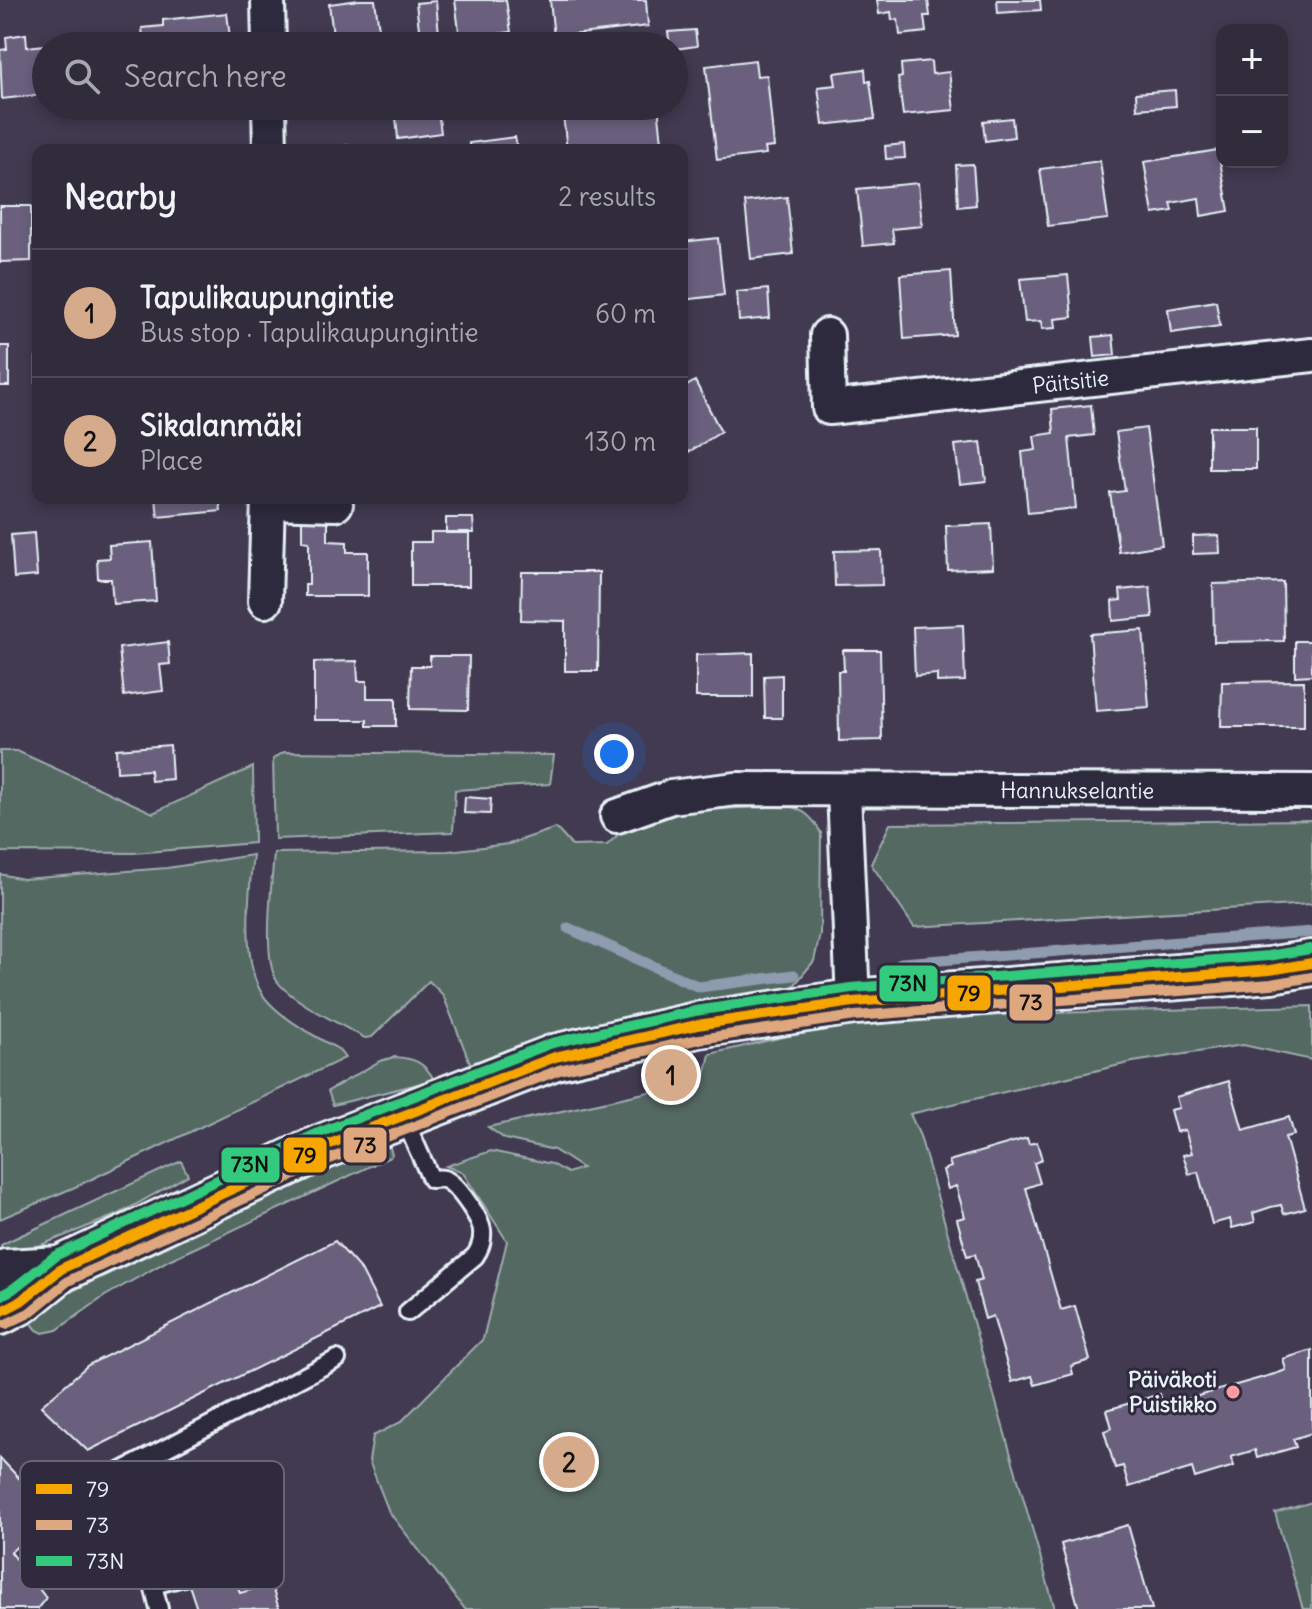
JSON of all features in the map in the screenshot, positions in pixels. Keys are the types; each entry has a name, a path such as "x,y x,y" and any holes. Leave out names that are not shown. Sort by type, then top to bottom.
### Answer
{"main road":[{"path":"0,1312 21,1301 61,1269 322,1147 555,1057 697,1025 853,1002 1298,969"},
{"path":"0,1274 61,1269"}],"street":[{"path":"268,0 269,32"},
{"path":"269,120 270,144"},
{"name":"Päitsitie","path":"827,335 826,414 1312,355"},
{"path":"265,601 268,504"},
{"name":"Hannukselantie","path":"617,816 643,805 703,791 736,789 1312,791"},
{"path":"844,791 853,1002"}],"lane":[{"path":"402,1115 431,1179 444,1179 456,1187 479,1220 483,1232 475,1256 408,1312"},
{"path":"141,1461 337,1359"},
{"path":"154,1589 159,1609"}],"green space":[{"path":"0,751 17,751 153,813 253,767 254,843 134,853 0,852"},
{"path":"284,752 554,755 550,784 455,790 453,832 275,839 273,759"},
{"path":"786,805 807,814 821,833 820,934 814,961 792,988 673,1010 472,1068 443,995 429,981 372,1037 365,1038 293,997 272,971 269,920 274,853 448,851 509,844 556,828 572,846 607,845 624,829 679,812"},
{"path":"1312,820 1312,904 914,927 871,864 890,824"},
{"path":"253,855 249,942 254,976 260,990 284,1016 338,1049 345,1058 75,1187 0,1219 0,874 23,879 167,868"},
{"path":"1312,1006 1312,1060 1243,1045 1133,1062 910,1114 920,1136 1055,1609 465,1609 389,1512 369,1461 373,1436 401,1422 483,1339 507,1241 463,1173 446,1166 491,1151 552,1164 568,1173 582,1168 554,1150 505,1139 488,1127 704,1080 710,1054 865,1018"},
{"path":"394,1057 418,1062 434,1080 333,1105 328,1091 380,1061"},
{"path":"388,1141 390,1157 169,1260 105,1296 57,1330 43,1333 24,1314"},
{"path":"181,1161 188,1175 119,1214 1,1261 1,1245"},
{"path":"1312,1502 1312,1609 1303,1609 1275,1513"}],"building":[{"path":"375,0 379,32 333,32 329,4"},
{"path":"455,0 506,0 511,32 459,32"},
{"path":"550,0 646,0 648,26 597,32 553,32"},
{"path":"877,0 928,0 930,16 924,16 926,32 900,35 898,19 892,20 891,12 879,14"},
{"path":"997,0 1040,0 1041,10 998,13"},
{"path":"436,1 439,32 419,32 416,3"},
{"path":"227,13 229,32 142,32 142,28 163,26 163,20"},
{"path":"695,30 697,46 688,47 688,32 668,32"},
{"path":"26,34 27,47 32,46 32,96 2,99 0,50 7,49 6,37"},
{"path":"755,60 757,76 767,75 774,147 765,148 766,154 717,160 706,66"},
{"path":"931,61 932,74 949,72 954,110 903,115 898,78 902,77 901,64"},
{"path":"865,69 866,82 870,81 875,119 823,125 818,87 836,85 834,73"},
{"path":"1175,90 1176,106 1137,109 1136,93"},
{"path":"1012,118 1014,137 985,141 983,121"},
{"path":"396,120 439,120 441,133 398,139"},
{"path":"564,120 660,120 662,142 566,144"},
{"path":"515,137 516,144 469,144"},
{"path":"904,144 905,158 886,159 885,146"},
{"path":"1216,150 1216,168 1221,168 1229,211 1201,216 1199,198 1171,203 1173,211 1153,214 1144,162"},
{"path":"1100,161 1108,219 1048,226 1040,169"},
{"path":"973,164 976,205 958,207 956,165"},
{"path":"918,183 922,226 892,229 894,243 863,246 857,189"},
{"path":"787,197 793,254 751,259 745,202"},
{"path":"0,206 31,206 31,261 0,262"},
{"path":"718,238 724,295 688,299 688,241"},
{"path":"951,271 955,335 904,339 900,275"},
{"path":"1068,275 1072,317 1055,319 1056,328 1042,329 1041,321 1025,322 1020,279"},
{"path":"768,289 770,318 739,321 737,292"},
{"path":"1216,301 1220,326 1171,333 1168,309"},
{"path":"1113,335 1115,355 1095,357 1093,337"},
{"path":"0,346 9,346 9,386 0,386"},
{"path":"695,381 721,432 688,452 688,385"},
{"path":"1091,405 1094,435 1069,438 1076,508 1028,513 1022,452 1036,450 1034,436 1054,433 1052,409"},
{"path":"1209,427 1256,427 1256,469 1209,469"},
{"path":"1146,428 1162,545 1119,552 1110,493 1125,491 1116,432"},
{"path":"981,442 986,481 960,484 955,445"},
{"path":"157,504 220,504 221,511 158,517"},
{"path":"446,518 473,518 474,533 446,533"},
{"path":"302,521 328,521 328,541 347,542 347,552 368,552 368,596 305,596 305,585 309,585 309,542 302,541"},
{"path":"991,524 993,568 948,570 946,526"},
{"path":"431,532 469,532 469,586 411,586 411,542 431,542"},
{"path":"34,533 37,576 14,578 11,535"},
{"path":"1219,535 1220,553 1193,554 1193,536"},
{"path":"152,542 156,601 113,604 111,579 98,579 97,559 110,558 109,545"},
{"path":"881,550 882,585 835,586 834,551"},
{"path":"522,572 599,572 598,671 565,671 565,621 521,620"},
{"path":"1283,582 1284,641 1214,642 1213,584"},
{"path":"1150,587 1153,617 1113,621 1112,601 1121,600 1120,590"},
{"path":"963,625 965,681 937,682 937,674 915,676 913,627"},
{"path":"1143,630 1149,707 1096,711 1090,634"},
{"path":"1295,641 1312,641 1312,675 1295,676"},
{"path":"168,642 170,664 160,665 163,691 124,696 119,648"},
{"path":"843,650 880,650 882,740 839,741 838,671 844,671"},
{"path":"753,653 753,697 696,697 696,655"},
{"path":"430,656 469,656 468,710 410,709 411,666 430,666"},
{"path":"357,661 358,681 367,681 367,698 396,698 396,726 367,726 367,720 314,720 314,662"},
{"path":"782,675 782,718 765,718 764,676"},
{"path":"1304,681 1304,727 1221,727 1222,682"},
{"path":"170,745 172,779 151,781 150,770 117,772 116,749"},
{"path":"465,797 491,799 490,814 464,813"},
{"path":"1229,1081 1243,1130 1289,1117 1294,1135 1285,1137 1305,1208 1284,1214 1281,1205 1271,1207 1253,1213 1255,1222 1232,1228 1230,1219 1212,1224 1198,1172 1189,1174 1183,1155 1192,1153 1185,1130 1176,1132 1170,1110 1179,1108 1176,1097"},
{"path":"1027,1138 1029,1144 1037,1142 1042,1160 1034,1163 1040,1183 1026,1188 1061,1310 1075,1306 1090,1360 1071,1366 1073,1374 1035,1385 1032,1376 1012,1382 993,1316 985,1319 975,1282 982,1280 975,1254 967,1256 957,1219 965,1217 956,1186 948,1189 943,1170 951,1167 949,1161"},
{"path":"335,1241 361,1270 380,1307 88,1451 41,1406 88,1365"},
{"path":"1312,1350 1312,1433 1293,1439 1296,1447 1257,1458 1255,1450 1231,1457 1234,1466 1195,1478 1192,1468 1129,1487 1123,1466 1115,1468 1104,1431 1112,1428 1107,1410 1160,1394 1163,1406 1278,1373 1286,1370 1283,1359"},
{"path":"0,1458 20,1479 20,1543 11,1552 20,1564 20,1589 39,1589 46,1598 37,1609 0,1609"},
{"path":"1128,1525 1152,1609 1079,1609 1061,1544"},
{"path":"190,1589 239,1589 240,1593 273,1589 279,1609 197,1609"}],"waterway":[{"path":"568,928 699,987 794,975"},
{"path":"901,963 1312,932"}],"transit line":[{"name":"73N","path":"0,1296 55,1256 316,1134 552,1043 695,1011 851,988 1268,956 1310,949"},
{"name":"79","path":"0,1312 21,1301 61,1269 322,1147 555,1057 697,1025 853,1002 1270,970 1312,963"},
{"name":"73","path":"6,1324 29,1313 68,1281 327,1160 559,1070 700,1039 855,1016 1271,984 1312,977"}],"place":[{"name":"Tapulikaupungintie","path":"671,1075"},
{"name":"Päiväkoti Puistikko","path":"1233,1392"},
{"name":"Sikalanmäki","path":"569,1462"}]}
